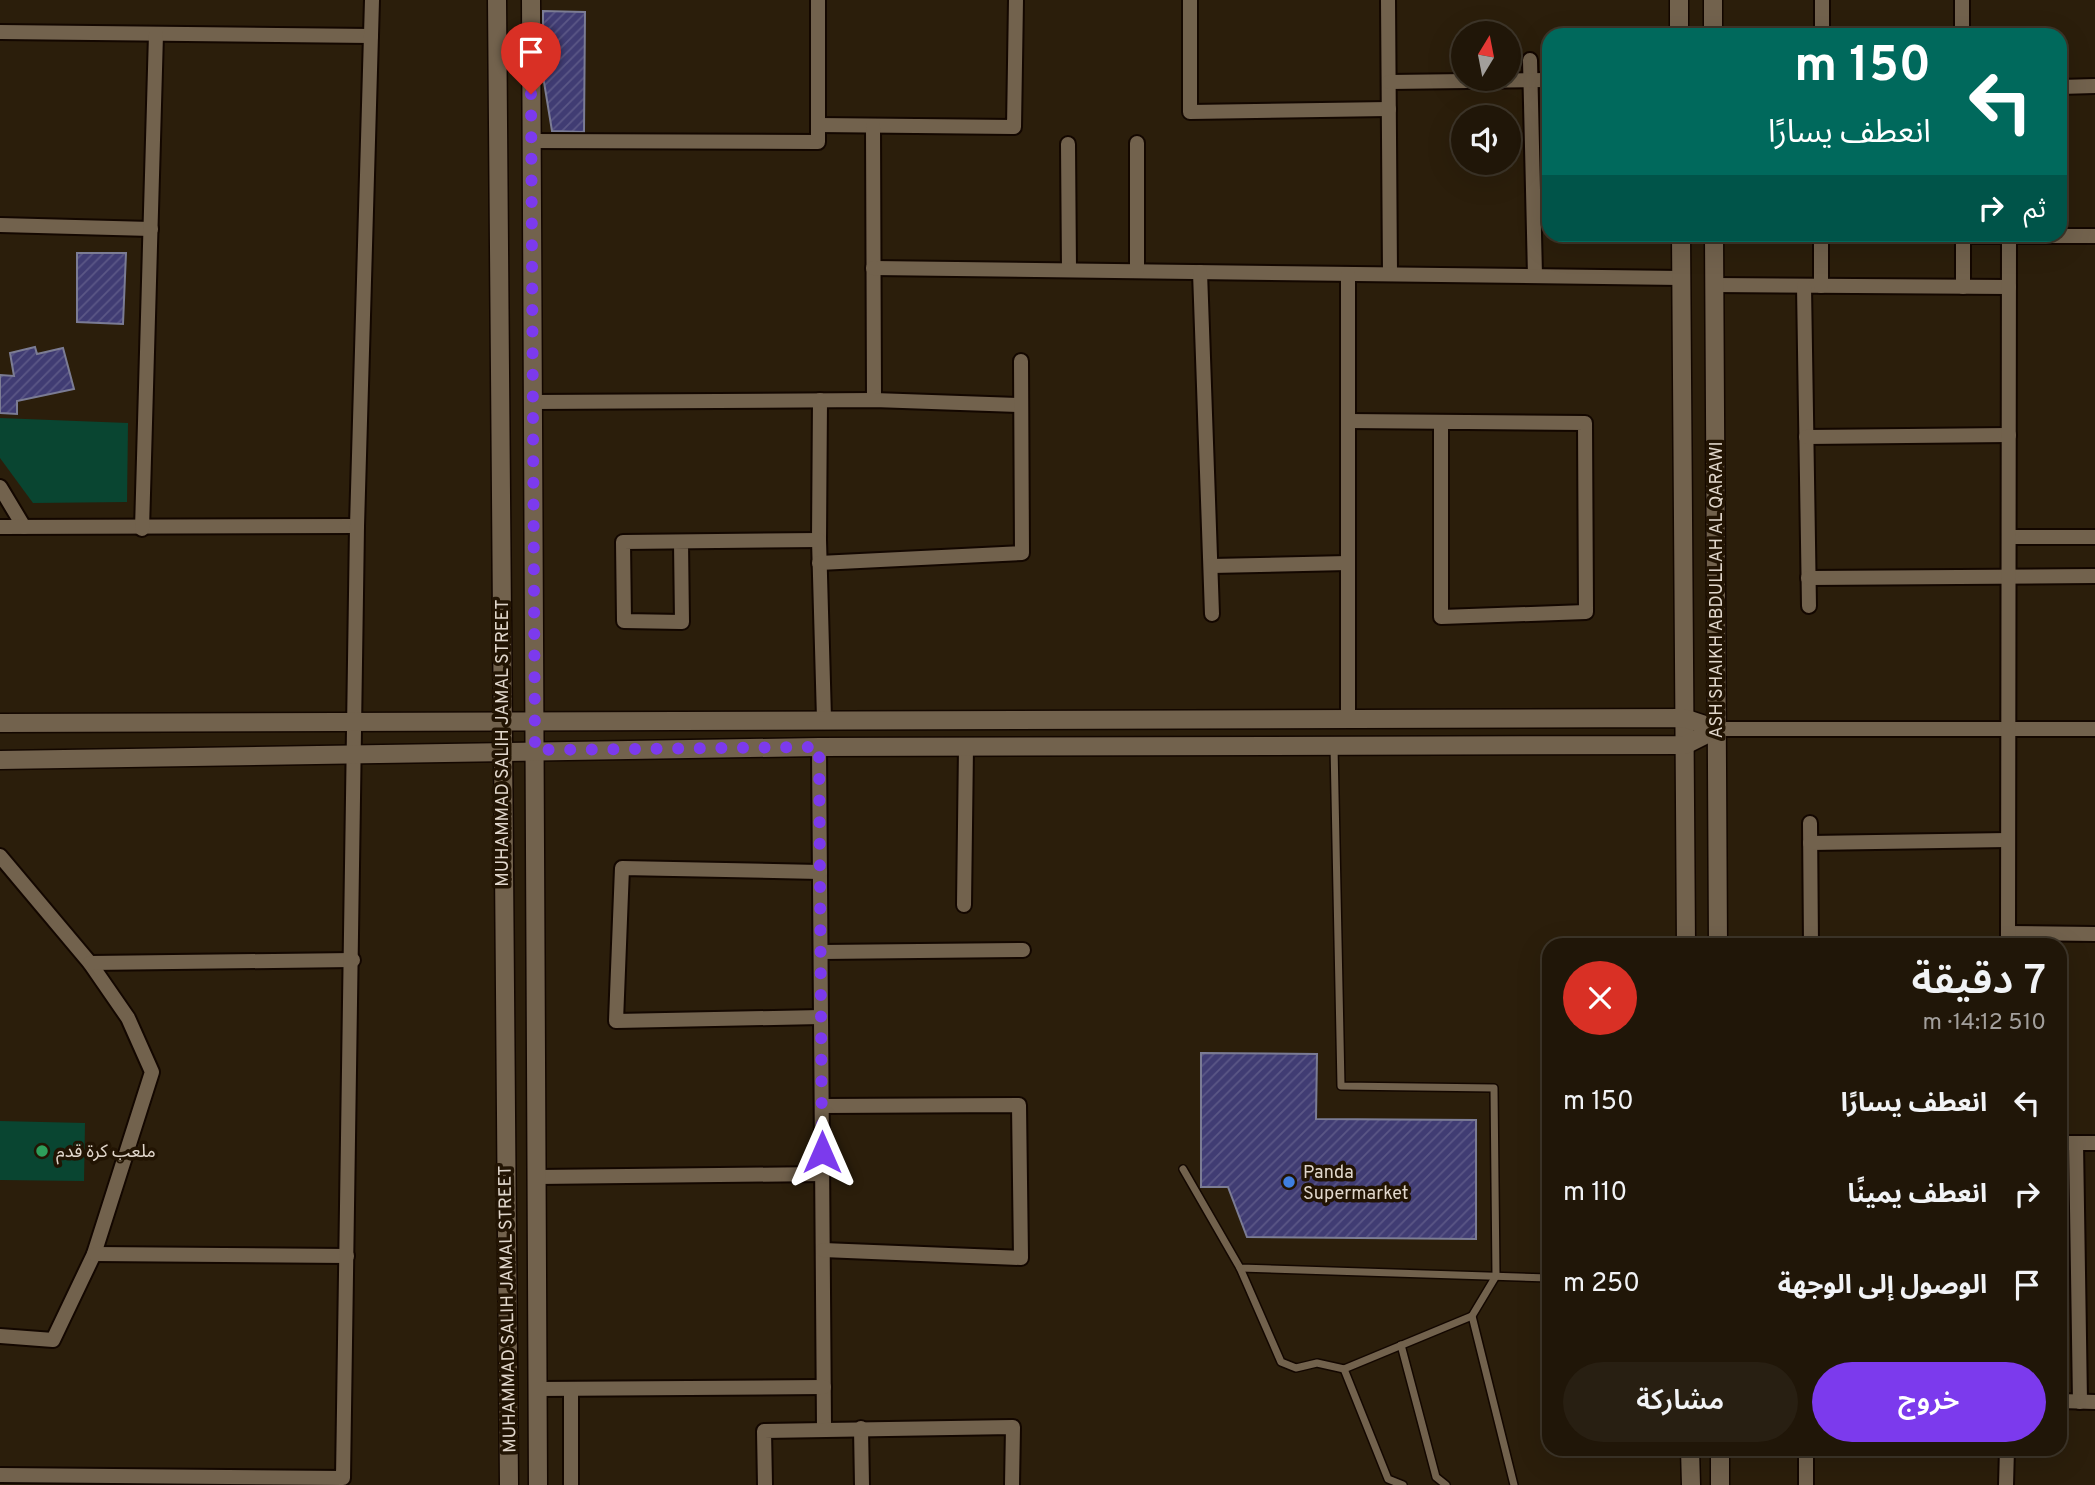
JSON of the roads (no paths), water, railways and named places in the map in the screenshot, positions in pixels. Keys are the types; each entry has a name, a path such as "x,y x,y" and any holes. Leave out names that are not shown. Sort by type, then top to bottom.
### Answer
{"street":[{"path":"0,1475 343,1478 358,527 372,0"},
{"name":"MUHAMMAD SALIH JAMAL STREET","path":"497,0 509,1485"},
{"name":"MUHAMMAD SALIH JAMAL STREET","path":"531,0 538,1485"},
{"path":"531,141 818,142 818,0"},
{"path":"818,125 1014,127 1016,0"},
{"path":"1190,0 1190,112 1389,109"},
{"path":"1388,0 1390,274"},
{"path":"1679,0 1679,28"},
{"path":"1713,0 1713,28"},
{"path":"1822,0 1822,28"},
{"path":"1962,0 1962,28"},
{"path":"0,32 371,36"},
{"path":"142,529 156,34"},
{"path":"1530,60 1535,276"},
{"path":"1389,82 1542,80"},
{"path":"2067,87 2095,86"},
{"path":"873,126 874,400"},
{"path":"1137,143 1137,271"},
{"path":"1068,144 1069,270"},
{"path":"0,225 151,229"},
{"path":"2067,236 2095,236"},
{"path":"1681,242 1686,938"},
{"name":"ASH SHAIKH ABDULLAH AL QARAWI","path":"1714,242 1718,938"},
{"path":"1821,242 1821,286"},
{"path":"1963,242 1964,287"},
{"path":"2008,938 2009,242"},
{"path":"873,268 1681,278"},
{"path":"1200,272 1212,614"},
{"path":"1348,274 1348,718"},
{"path":"1714,285 2009,287"},
{"path":"1804,286 1808,606"},
{"path":"819,563 1022,553 1021,362"},
{"path":"820,400 819,563 824,719"},
{"path":"532,402 874,400 1021,405"},
{"path":"1348,421 1584,423 1586,612 1441,617 1441,422"},
{"path":"1806,437 2009,435"},
{"path":"0,487 24,527"},
{"path":"0,527 358,527"},
{"path":"2008,537 2095,537"},
{"path":"681,542 682,622 624,621 623,542 819,540"},
{"path":"1211,566 1348,563"},
{"path":"1808,578 2095,576"},
{"path":"0,723 1684,718 1717,729 2095,729"},
{"path":"0,760 819,747 1685,744 1717,729"},
{"path":"819,747 824,1428"},
{"path":"964,905 966,747"},
{"path":"1810,824 1811,938"},
{"path":"1810,843 2008,840"},
{"path":"0,856 90,963 128,1018 152,1072 94,1254 52,1340 0,1336"},
{"path":"820,872 622,868 616,1021 821,1017"},
{"path":"2025,938 2095,934"},
{"path":"821,952 1023,950"},
{"path":"90,963 352,960"},
{"path":"822,1106 1019,1105 1021,1258 823,1250"},
{"path":"2067,1143 2095,1143"},
{"path":"2076,1143 2080,1402"},
{"path":"537,1177 822,1174"},
{"path":"94,1254 347,1256"},
{"path":"538,1390 824,1387"},
{"path":"571,1390 571,1485"},
{"path":"2067,1401 2095,1402"},
{"path":"765,1485 764,1431 1013,1427 1012,1485"},
{"path":"861,1428 862,1485"},
{"path":"1690,1456 1690,1485"},
{"path":"1720,1456 1720,1485"},
{"path":"1806,1456 1806,1485"},
{"path":"2006,1485 2007,1456"}],"lane":[{"path":"1183,1169 1240,1268 1281,1362 1296,1368 1317,1363 1344,1369 1472,1316 1496,1276 1494,1088 1341,1086 1334,745"},
{"path":"1240,1268 1542,1278"},
{"path":"1472,1316 1514,1485"},
{"path":"1401,1345 1436,1477 1446,1485"},
{"path":"1344,1369 1388,1479 1403,1485"}],"place":[{"name":"ملعب كرة قدم","path":"42,1151"},
{"name":"Panda Supermarket","path":"1289,1182"}]}
